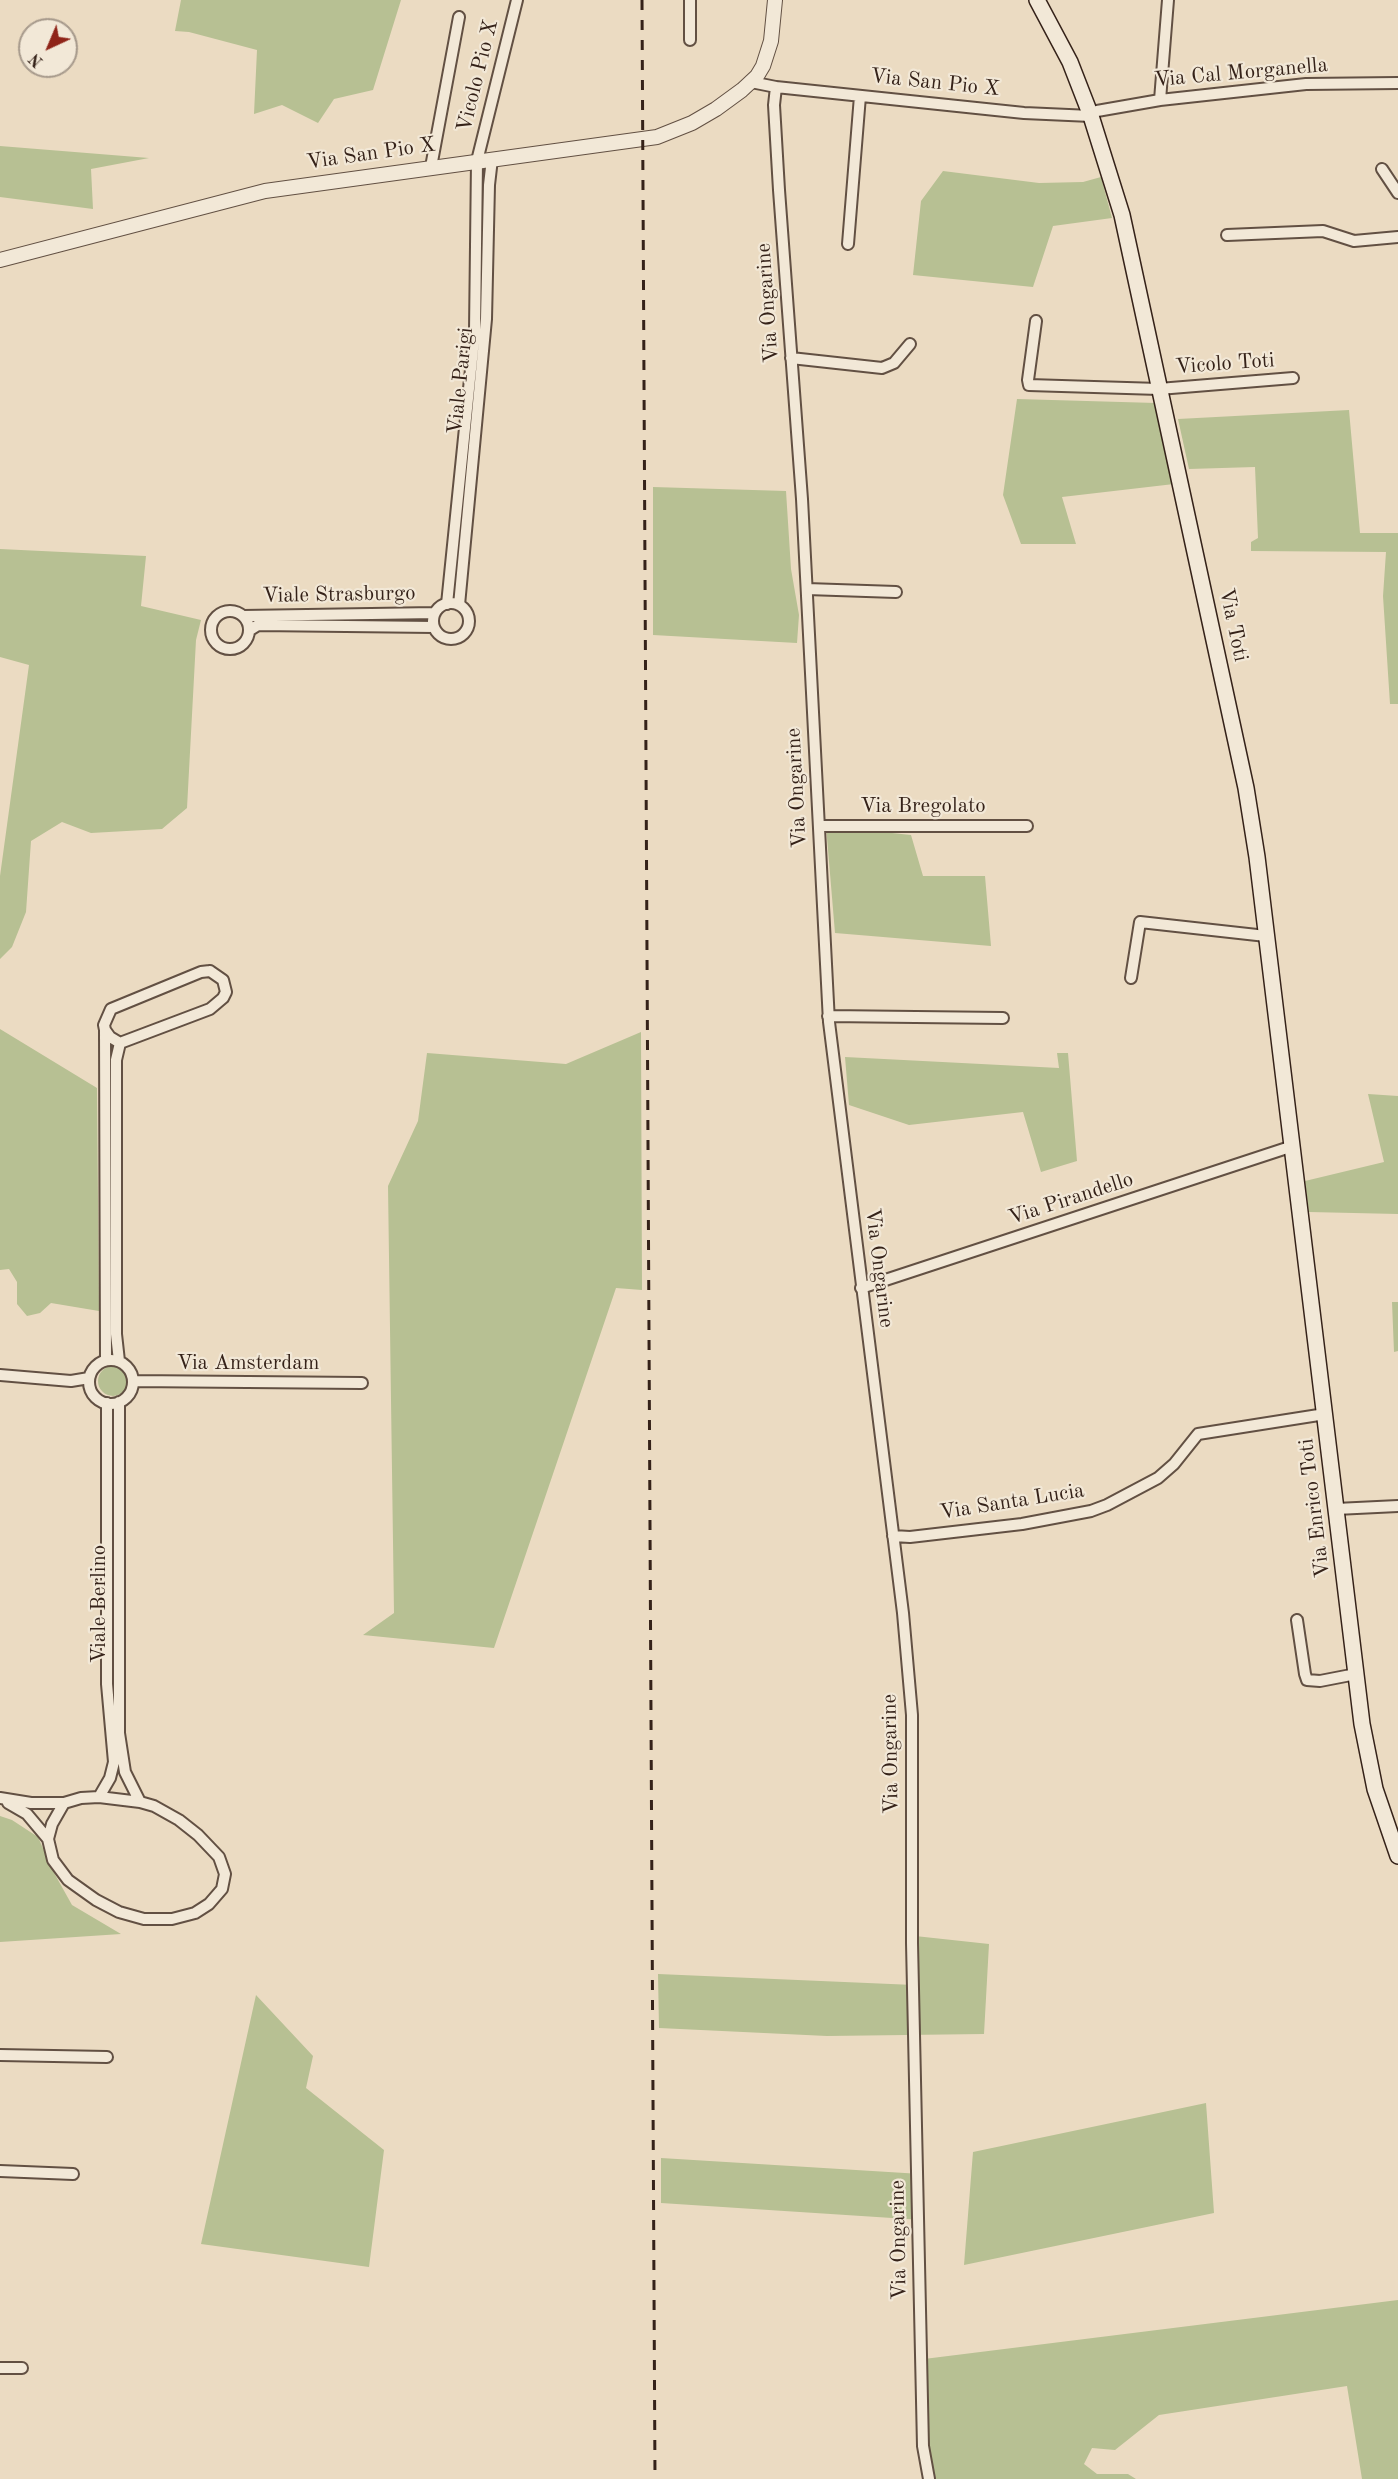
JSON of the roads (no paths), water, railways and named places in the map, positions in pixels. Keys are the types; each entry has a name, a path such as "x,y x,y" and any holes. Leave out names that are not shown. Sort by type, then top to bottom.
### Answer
{"main road":[{"name":"Via Toti","path":"1037,0 1070,62 1122,214 1246,788 1293,1149"},
{"name":"Via Enrico Toti","path":"1293,1149 1362,1724 1375,1789 1398,1856"}],"street":[{"name":"Vicolo Pio X","path":"477,161 517,0"},
{"path":"690,0 690,40"},
{"path":"746,86 763,66 776,0"},
{"path":"1160,100 1168,0"},
{"path":"431,167 459,17"},
{"name":"Via Cal Morganella","path":"1090,116 1097,111 1160,100 1306,84 1398,83"},
{"name":"Via San Pio X","path":"0,260 265,191 657,137 692,123 746,86"},
{"path":"746,86 776,87"},
{"name":"Via San Pio X","path":"776,87 1024,113 1090,116"},
{"name":"Via Ongarine","path":"776,87 774,105 807,589 828,1016 903,1613 912,1715 912,1943 923,2446 929,2479"},
{"path":"848,244 860,96"},
{"name":"Viale Parigi","path":"434,627 444,638 450,639 461,636 468,627 469,621 466,612 459,605 486,319 489,185 492,159"},
{"name":"Viale Parigi","path":"447,604 475,330 477,161"},
{"path":"1382,168 1398,193"},
{"path":"1227,236 1323,231 1354,241 1398,237"},
{"name":"Vicolo Toti","path":"1036,321 1029,385 1159,388 1293,378"},
{"path":"792,358 882,368 894,363 910,344"},
{"path":"807,589 896,592"},
{"path":"434,627 435,613 447,604 459,605"},
{"name":"Viale Strasburgo","path":"434,627 258,625 250,630 246,641 237,648 222,648 214,641 211,628 216,616 228,611 243,616 435,613"},
{"name":"Viale Strasburgo","path":"243,616 250,630"},
{"name":"Via Bregolato","path":"819,826 1026,826"},
{"path":"1131,978 1140,922 1266,936"},
{"path":"106,1360 104,1025 111,1009 201,972 210,971 224,980 226,992 216,1005 120,1043"},
{"path":"828,1016 1003,1018"},
{"path":"105,1030 110,1037 120,1043"},
{"path":"119,1361 116,1334 116,1060 120,1043"},
{"name":"Via Pirandello","path":"861,1288 1293,1149"},
{"path":"106,1360 119,1361 129,1369 133,1381 129,1394 119,1402 107,1403 95,1396 90,1388 89,1378 95,1367 106,1360"},
{"path":"0,1375 70,1381 89,1378"},
{"name":"Via Amsterdam","path":"133,1381 362,1383"},
{"name":"Viale Berlino","path":"119,1402 119,1733 125,1772 140,1802"},
{"name":"Viale Berlino","path":"99,1797 110,1778 114,1762 107,1684 107,1403"},
{"name":"Via Santa Lucia","path":"893,1536 910,1537 1022,1524 1091,1511 1158,1478 1174,1464 1198,1434 1324,1414"},
{"path":"1336,1509 1398,1506"},
{"path":"1297,1620 1305,1674 1308,1680 1313,1682 1356,1674"},
{"path":"99,1797 140,1802 179,1820 198,1835 219,1857 225,1874 222,1890 209,1904 195,1913 172,1919 144,1919 119,1912 96,1900 68,1880 53,1860 48,1839 27,1814 0,1798 31,1803 64,1803 81,1798 99,1797"},
{"path":"48,1839 52,1824 64,1803"},
{"path":"0,2055 107,2057"},
{"path":"0,2171 73,2174"},
{"path":"0,2368 22,2368"}],"railway":[{"path":"642,0 655,2479"}]}
